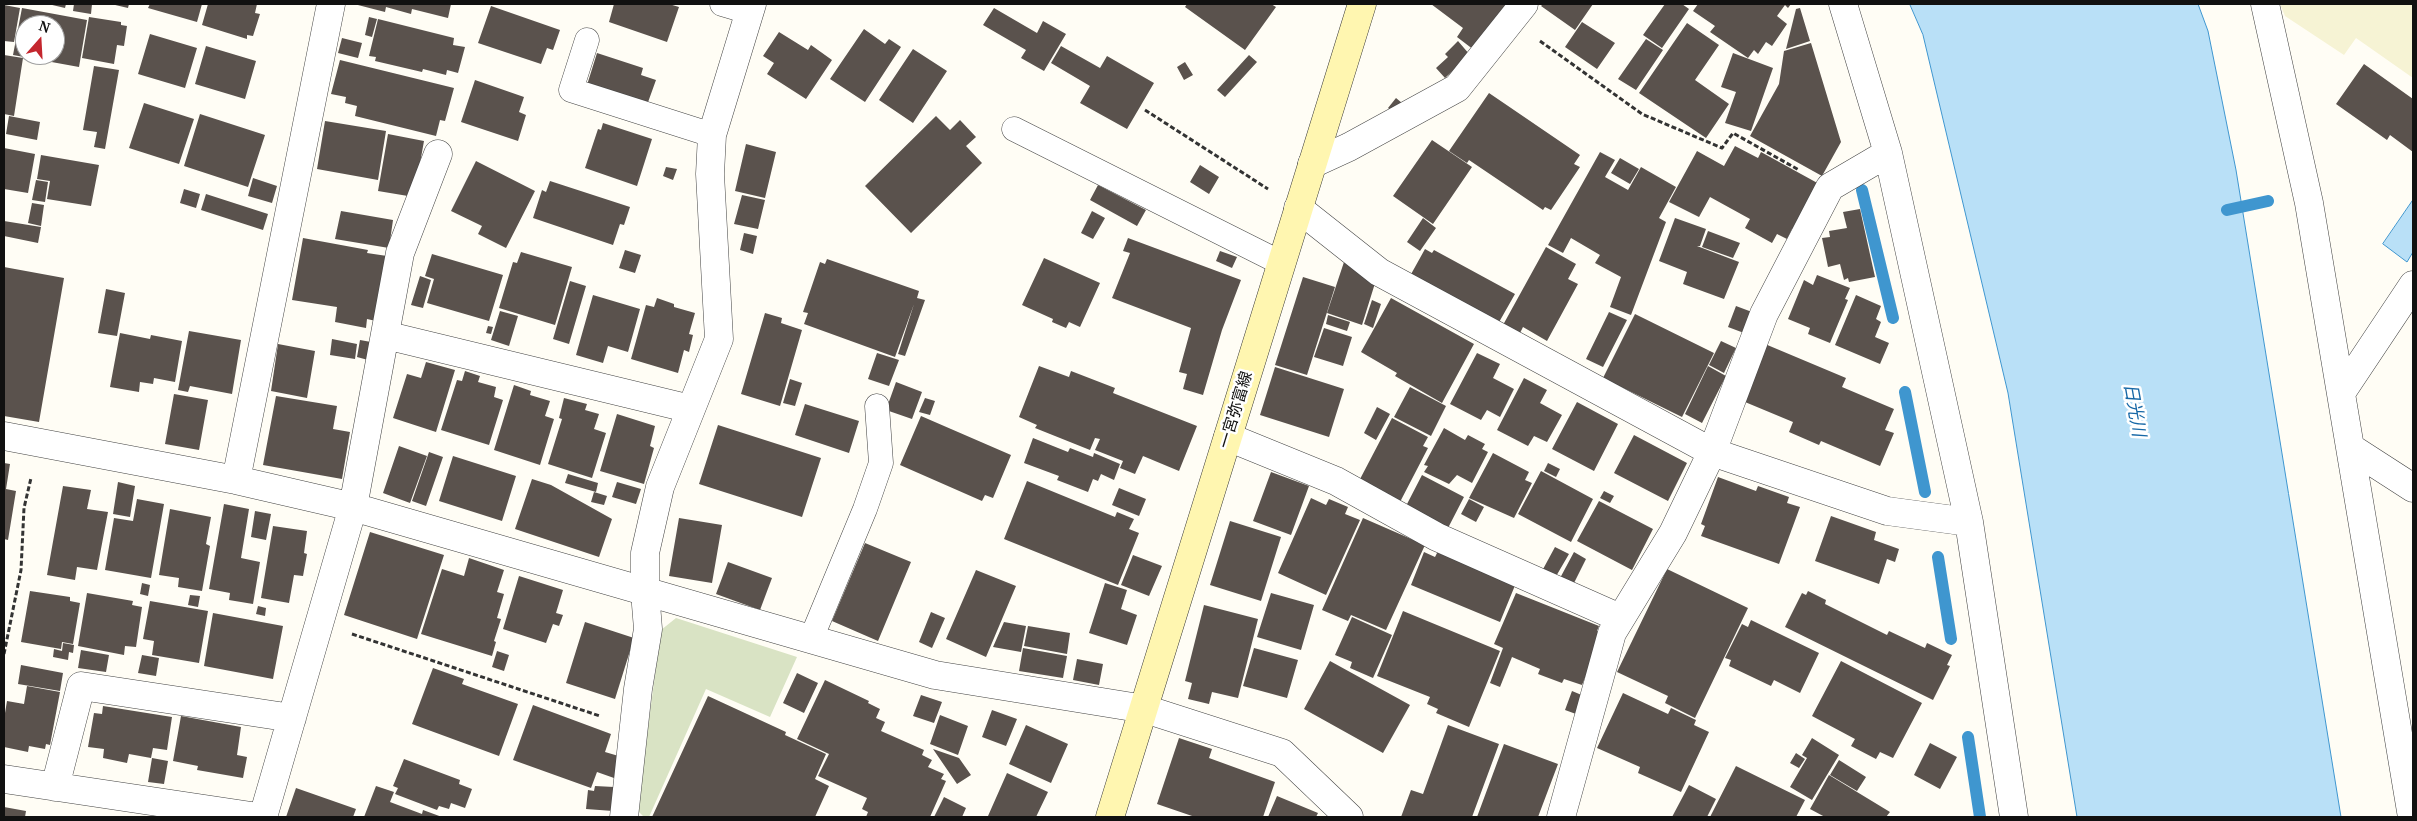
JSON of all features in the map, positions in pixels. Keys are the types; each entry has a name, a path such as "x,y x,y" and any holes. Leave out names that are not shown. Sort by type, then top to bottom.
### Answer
{"main road":[{"name":"一宮弥富線","path":"1110,817 1145,710 1362,4"}],"street":[{"path":"236,480 331,4"},
{"path":"1843,4 1888,153 1969,522 2014,817"},
{"path":"2265,4 2309,203 2412,817"},
{"path":"624,817 648,629 645,592 646,553 660,487 719,339 710,174 712,135 750,8"},
{"path":"1312,164 1349,147 1456,88 1517,12"},
{"path":"1561,817 1612,633 1673,533 1712,452 1764,314 1830,187 1888,153"},
{"path":"263,817 353,507 400,253 438,154"},
{"path":"1298,208 1380,272 1712,452 1887,511 1969,522"},
{"path":"2341,393 2413,285"},
{"path":"385,335 691,409"},
{"path":"4,436 236,480 353,507 935,676 1145,710 1282,753 1349,817"},
{"path":"1228,436 1336,481 1437,537 1620,618"},
{"path":"2351,448 2413,488"},
{"path":"55,787 81,686 292,718"},
{"path":"4,779 258,817"}],"lane":[{"path":"722,4 750,8"},
{"path":"587,40 571,90 712,135"},
{"path":"1014,129 1281,263"},
{"path":"811,639 865,508 881,463 876,406"}],"path":[{"path":"1517,12 1642,114 1722,148 1733,133 1830,187"},
{"path":"1145,110 1298,208"},
{"path":"4,654 21,570 24,508 40,443"},
{"path":"320,623 634,727"}],"shaded area":[{"path":"2280,4 2413,4 2413,78 2356,38 2344,55 2285,16"}],"green space":[{"path":"676,618 797,657 770,717 706,689 649,817 644,817 637,810 661,630"}],"water":[{"name":"日光川","path":"1910,4 2198,4 2208,31 2236,170 2341,817 2077,817 2008,393 1923,35"},
{"path":"2413,200 2413,252 2407,262 2383,244"}],"building":[{"path":"48,4 66,4 65,8"},
{"path":"74,4 92,4 91,14 73,11"},
{"path":"111,4 129,4 128,8"},
{"path":"150,4 202,4 197,22 148,8"},
{"path":"208,4 257,4 255,13 260,14 253,36 247,35 247,39 202,25"},
{"path":"354,4 451,4 448,18 412,9 411,14 386,7 385,12"},
{"path":"614,4 669,4 679,7 667,42 609,22"},
{"path":"1187,4 1271,4 1276,7 1245,50 1185,7"},
{"path":"1431,4 1509,4 1474,50 1457,37 1463,28"},
{"path":"1543,4 1593,4 1575,30 1541,6"},
{"path":"1665,4 1682,4 1689,9 1662,48 1643,35"},
{"path":"1698,4 1791,4 1788,8 1785,5 1777,16 1787,24 1772,46 1766,42 1758,54 1754,50 1748,58 1710,32 1715,26 1693,11"},
{"path":"4,5 20,8 19,15 15,15 14,42 4,41"},
{"path":"491,6 560,30 553,50 547,48 541,64 478,43"},
{"path":"22,8 60,15 21,15"},
{"path":"994,8 1037,33 1043,21 1066,34 1044,71 1021,58 1026,50 983,25"},
{"path":"1800,8 1810,41 1786,49 1796,9"},
{"path":"65,16 87,20 79,67 65,64"},
{"path":"89,17 121,22 121,25 127,26 124,46 117,45 114,64 82,58"},
{"path":"369,17 377,19 372,37 365,35"},
{"path":"378,19 454,38 453,45 465,47 458,73 447,70 446,75 423,69 422,72 375,61 376,57 369,56"},
{"path":"1582,22 1615,43 1597,69 1565,47"},
{"path":"1687,23 1719,45 1695,80 1729,104 1706,138 1639,93"},
{"path":"864,29 885,44 889,39 901,47 865,102 830,79"},
{"path":"779,32 808,50 811,45 832,60 806,99 767,74 774,63 763,56"},
{"path":"150,34 197,48 185,88 138,74"},
{"path":"342,38 362,43 358,58 338,53"},
{"path":"1646,39 1663,50 1636,90 1618,79"},
{"path":"1458,41 1470,55 1445,78 1436,68 1448,57 1445,54"},
{"path":"1811,43 1841,142 1822,176 1750,136 1779,84 1784,51"},
{"path":"206,46 256,61 245,99 195,84"},
{"path":"1061,46 1100,68 1107,56 1154,83 1127,129 1080,103 1090,86 1051,63"},
{"path":"913,49 947,71 913,123 879,100"},
{"path":"597,53 643,68 641,75 656,80 647,105 587,85"},
{"path":"1733,53 1773,68 1751,131 1725,123 1736,92 1721,87"},
{"path":"4,55 15,57 15,65 22,65 14,116 4,114"},
{"path":"1249,55 1257,62 1225,97 1217,90"},
{"path":"340,60 454,88 445,121 440,120 436,136 355,116 357,106 345,103 346,97 331,94"},
{"path":"1185,62 1193,75 1184,80 1177,67"},
{"path":"2364,64 2413,99 2413,152 2390,135 2387,140 2336,104"},
{"path":"94,66 119,70 105,149 94,147 97,132 83,130"},
{"path":"475,80 524,97 519,112 526,115 518,141 461,122"},
{"path":"1489,93 1580,155 1574,164 1580,167 1551,210 1545,207 1543,210 1469,160 1467,163 1449,151"},
{"path":"1396,98 1402,103 1394,113 1388,108"},
{"path":"144,103 194,119 179,164 129,148"},
{"path":"200,114 265,135 248,187 184,166"},
{"path":"9,116 40,122 37,140 6,134"},
{"path":"936,116 950,130 960,120 976,137 966,146 982,163 911,233 865,186"},
{"path":"325,121 386,131 378,180 317,169"},
{"path":"603,123 652,139 637,186 585,168 598,129 601,130"},
{"path":"388,134 424,141 414,197 378,191"},
{"path":"1432,140 1472,167 1433,224 1393,196"},
{"path":"746,144 776,152 765,198 735,191"},
{"path":"1735,146 1758,158 1761,152 1821,185 1795,231 1792,229 1787,239 1777,234 1772,243 1745,228 1750,219 1710,197 1699,217 1669,202 1697,151 1724,166"},
{"path":"4,148 35,154 28,193 4,189"},
{"path":"1600,152 1615,160 1605,177 1628,190 1641,167 1676,187 1659,218 1666,222 1631,315 1610,307 1621,277 1595,263 1600,255 1571,238 1563,253 1548,245"},
{"path":"41,155 99,165 91,206 47,199 50,181 37,179"},
{"path":"1620,158 1639,169 1630,184 1611,173"},
{"path":"476,161 535,191 506,248 478,234 482,226 451,211"},
{"path":"1200,165 1219,177 1209,194 1190,182"},
{"path":"666,167 677,169 673,180 663,176"},
{"path":"253,178 277,186 272,203 248,196"},
{"path":"36,180 48,182 45,202 32,200"},
{"path":"550,181 630,207 624,225 620,224 613,245 533,218 542,190 546,192"},
{"path":"1098,185 1146,210 1137,226 1090,200"},
{"path":"184,189 200,194 196,208 180,203"},
{"path":"206,194 268,214 263,230 201,210"},
{"path":"742,195 765,200 758,229 734,224"},
{"path":"32,203 44,205 41,226 28,223"},
{"path":"1860,209 1875,277 1849,282 1848,278 1844,280 1840,264 1828,267 1822,238 1830,237 1829,231 1847,228 1843,212"},
{"path":"341,211 393,220 389,248 335,239"},
{"path":"1092,211 1105,218 1093,239 1081,233"},
{"path":"1423,218 1436,228 1420,251 1407,242"},
{"path":"1675,218 1706,229 1700,246 1697,246 1739,262 1724,299 1683,284 1687,272 1659,261"},
{"path":"4,221 41,227 38,243 4,236"},
{"path":"1708,231 1740,243 1733,258 1702,247"},
{"path":"744,233 757,236 753,254 740,250"},
{"path":"303,238 368,250 367,253 387,256 376,321 367,319 366,328 335,322 337,307 292,300"},
{"path":"1128,238 1241,280 1222,330 1203,395 1183,389 1187,374 1179,372 1191,328 1112,298 1130,253 1123,251"},
{"path":"1546,247 1576,264 1568,279 1578,284 1547,341 1523,327 1520,333 1503,325"},
{"path":"1425,249 1432,253 1434,250 1515,294 1498,324 1410,276"},
{"path":"625,250 641,255 635,273 619,268"},
{"path":"1220,251 1237,257 1232,268 1216,261"},
{"path":"521,252 572,267 555,325 499,308 513,262 517,263"},
{"path":"432,254 503,275 489,321 427,303 434,279 425,276"},
{"path":"1044,258 1100,283 1080,327 1069,322 1066,328 1052,322 1053,319 1022,305"},
{"path":"827,259 919,291 917,298 925,300 905,356 898,354 914,304 895,357 804,324 808,313 803,312 820,262 825,264"},
{"path":"1345,259 1376,280 1362,325 1327,313"},
{"path":"4,267 64,278 39,422 4,416"},
{"path":"1817,275 1850,288 1845,299 1848,300 1830,343 1808,334 1810,328 1788,319 1804,280 1813,285"},
{"path":"420,276 431,280 423,308 411,305"},
{"path":"1303,277 1335,287 1307,375 1275,365"},
{"path":"570,281 586,286 569,344 553,339"},
{"path":"106,289 125,293 117,336 98,333"},
{"path":"593,295 640,309 628,352 608,346 603,363 576,355"},
{"path":"1856,295 1881,306 1876,319 1881,322 1875,337 1889,343 1880,364 1835,345"},
{"path":"657,298 674,304 674,307 695,313 689,334 693,335 689,352 684,350 678,373 631,359 646,305 654,307"},
{"path":"1391,298 1474,344 1442,403 1395,376 1397,373 1361,352"},
{"path":"1372,300 1381,304 1373,328 1364,324"},
{"path":"1736,306 1752,312 1744,333 1728,327"},
{"path":"500,311 518,316 509,346 491,340"},
{"path":"1609,312 1627,320 1603,367 1586,359"},
{"path":"765,313 782,318 781,323 802,330 780,406 741,394"},
{"path":"1635,314 1714,353 1682,417 1603,378"},
{"path":"1328,315 1350,322 1347,331 1326,324"},
{"path":"488,326 493,327 491,334 486,333"},
{"path":"1324,328 1352,337 1343,366 1314,357"},
{"path":"189,331 241,340 232,394 190,386 188,392 178,390"},
{"path":"120,333 150,339 151,335 182,341 175,382 154,378 153,384 140,382 139,392 110,387"},
{"path":"332,339 357,344 355,359 330,355"},
{"path":"360,340 371,342 368,360 357,357"},
{"path":"1721,341 1736,348 1724,373 1709,365"},
{"path":"278,344 315,351 307,398 271,391"},
{"path":"1765,344 1846,378 1842,387 1894,409 1885,430 1894,433 1880,466 1821,441 1819,445 1789,432 1793,422 1745,402"},
{"path":"877,353 899,360 889,386 868,379"},
{"path":"1477,353 1500,364 1493,378 1514,389 1500,417 1487,410 1481,420 1450,404"},
{"path":"426,362 455,370 436,432 393,418 407,374 421,378"},
{"path":"1039,366 1069,377 1071,371 1115,388 1113,393 1197,426 1179,471 1143,456 1135,474 1120,468 1123,461 1095,450 1100,439 1095,438 1090,450 1035,428 1037,425 1019,417"},
{"path":"1708,366 1726,376 1702,423 1685,414"},
{"path":"1275,367 1344,389 1329,437 1260,415"},
{"path":"465,371 480,376 478,382 496,387 494,397 503,400 489,445 441,430 457,380 462,381"},
{"path":"1524,378 1547,390 1540,403 1562,415 1547,442 1534,436 1528,446 1497,430"},
{"path":"790,379 802,383 795,406 783,403"},
{"path":"896,382 922,392 912,419 886,410"},
{"path":"514,385 531,391 530,395 550,401 545,416 554,419 540,465 494,450"},
{"path":"1410,387 1446,406 1431,436 1394,417"},
{"path":"174,394 208,400 199,450 165,444"},
{"path":"276,396 337,406 333,429 350,432 342,479 263,465"},
{"path":"564,398 587,404 585,410 599,414 594,429 606,433 592,478 548,464 562,419 559,418"},
{"path":"925,398 935,401 930,415 919,412"},
{"path":"1577,402 1618,424 1594,471 1552,449"},
{"path":"805,404 859,421 849,453 795,435"},
{"path":"1377,407 1390,414 1376,440 1364,433"},
{"path":"617,414 655,426 650,446 654,448 644,484 600,471"},
{"path":"921,416 1011,455 993,498 985,495 982,501 900,465"},
{"path":"1392,418 1428,437 1423,446 1428,448 1400,502 1359,481"},
{"path":"718,425 821,458 802,517 699,484"},
{"path":"1444,428 1465,440 1468,435 1485,444 1482,449 1488,452 1472,483 1457,475 1449,484 1424,472 1428,466 1424,465"},
{"path":"1634,435 1687,463 1668,501 1614,473"},
{"path":"1033,438 1068,452 1070,448 1093,457 1094,453 1120,464 1114,480 1101,474 1098,481 1093,479 1088,492 1057,480 1059,476 1024,463"},
{"path":"399,446 427,456 410,503 383,493"},
{"path":"429,452 443,457 426,506 412,501"},
{"path":"1493,453 1529,472 1525,480 1532,483 1514,518 1469,498"},
{"path":"453,456 516,476 502,521 439,501"},
{"path":"4,463 10,464 6,489 16,491 8,540 4,539"},
{"path":"1548,463 1560,469 1556,477 1544,471"},
{"path":"1541,471 1593,499 1571,542 1518,514"},
{"path":"1271,472 1309,486 1291,535 1253,521"},
{"path":"568,474 598,483 596,492 565,483"},
{"path":"1422,475 1464,497 1448,528 1406,506"},
{"path":"1718,477 1756,491 1758,486 1789,497 1787,503 1800,507 1779,564 1701,536 1705,526 1701,524"},
{"path":"532,479 551,485 612,519 599,557 515,529"},
{"path":"1027,481 1115,517 1117,512 1134,519 1129,529 1139,533 1118,585 1004,539"},
{"path":"118,482 135,486 130,517 113,514"},
{"path":"617,482 641,489 636,504 612,497"},
{"path":"63,486 91,490 87,509 108,512 97,570 77,567 75,580 47,575"},
{"path":"1119,488 1146,499 1139,516 1112,505"},
{"path":"1604,491 1614,496 1610,503 1600,498"},
{"path":"594,492 607,496 604,505 591,502"},
{"path":"1311,498 1326,505 1329,499 1348,507 1345,514 1360,520 1326,595 1278,573"},
{"path":"137,499 164,504 151,578 105,570 114,518 133,521"},
{"path":"1469,499 1484,507 1476,522 1461,514"},
{"path":"1599,501 1653,529 1632,570 1577,541"},
{"path":"224,504 249,509 241,558 260,562 253,604 229,600 230,593 209,589"},
{"path":"170,509 211,517 206,544 210,546 202,591 178,587 179,578 159,575"},
{"path":"255,511 271,514 266,540 251,537"},
{"path":"1831,516 1876,532 1874,540 1899,549 1895,562 1887,559 1879,584 1815,561"},
{"path":"679,518 722,525 712,583 669,576"},
{"path":"1363,518 1425,545 1386,630 1351,615 1348,621 1322,610"},
{"path":"1230,521 1281,537 1261,601 1210,585"},
{"path":"273,526 307,531 304,553 307,554 303,576 294,575 289,603 261,598"},
{"path":"370,532 444,555 417,639 344,615"},
{"path":"865,543 911,562 878,641 832,621"},
{"path":"1555,547 1569,554 1555,578 1542,571"},
{"path":"1438,551 1516,583 1500,622 1411,585 1424,552 1435,557"},
{"path":"1574,552 1586,559 1572,587 1559,580"},
{"path":"1133,555 1162,566 1149,596 1121,585"},
{"path":"469,558 504,570 497,592 504,594 497,618 501,619 494,641 496,642 492,656 421,634 442,569 464,576"},
{"path":"728,562 772,578 760,610 716,594"},
{"path":"1667,569 1748,608 1695,718 1665,703 1668,696 1617,672"},
{"path":"976,570 1016,586 986,657 946,639"},
{"path":"519,576 563,590 556,613 563,615 559,626 553,624 546,643 503,629"},
{"path":"142,583 150,585 148,596 140,594"},
{"path":"1105,583 1127,590 1121,609 1137,615 1127,645 1089,633"},
{"path":"30,591 70,597 70,601 80,603 73,644 62,642 61,649 21,642"},
{"path":"1808,591 1826,600 1825,604 1887,635 1889,631 1925,648 1927,643 1952,655 1947,665 1950,666 1933,700 1785,627 1802,593 1806,595"},
{"path":"87,593 133,601 132,605 142,607 136,647 125,646 124,655 78,646"},
{"path":"1271,593 1314,605 1301,650 1257,637"},
{"path":"1516,593 1599,626 1597,631 1603,634 1582,685 1564,679 1562,683 1538,674 1540,669 1512,657 1500,687 1490,683 1503,648 1494,644"},
{"path":"190,595 200,596 198,607 188,605"},
{"path":"150,601 208,611 199,663 152,655 154,641 143,639"},
{"path":"1204,605 1258,619 1238,698 1212,692 1209,704 1188,699 1192,683 1185,681"},
{"path":"258,606 266,608 265,616 256,614"},
{"path":"1403,611 1500,651 1469,727 1436,713 1438,709 1427,704 1430,697 1377,676"},
{"path":"931,612 945,618 932,648 919,642"},
{"path":"213,613 283,626 273,679 204,666"},
{"path":"1352,617 1392,635 1373,678 1350,668 1352,662 1335,655"},
{"path":"1751,620 1819,653 1800,693 1774,680 1771,686 1729,666 1731,660 1725,658 1742,624 1748,627"},
{"path":"585,622 634,638 615,699 566,683"},
{"path":"1004,622 1026,626 1021,652 993,647"},
{"path":"1028,626 1070,633 1067,654 1024,646"},
{"path":"63,643 74,645 73,653 69,652 68,660 53,657 54,649 62,651"},
{"path":"1023,648 1067,656 1063,678 1019,671"},
{"path":"1254,648 1298,660 1287,698 1243,686"},
{"path":"81,650 109,655 106,672 78,668"},
{"path":"497,651 509,655 504,671 492,667"},
{"path":"142,655 159,658 156,676 138,673"},
{"path":"1077,659 1103,664 1099,685 1073,680"},
{"path":"1330,661 1410,705 1383,753 1304,709"},
{"path":"1841,661 1922,703 1893,758 1880,752 1876,759 1851,746 1855,739 1812,716"},
{"path":"21,665 63,673 60,691 18,684"},
{"path":"433,668 464,679 462,684 518,704 499,756 412,724"},
{"path":"797,673 818,683 804,713 783,703"},
{"path":"825,680 869,701 868,703 880,709 876,718 885,722 881,731 924,750 922,755 932,760 928,767 944,774 941,779 946,781 930,817 866,817 868,812 862,809 867,798 818,776 829,754 797,739"},
{"path":"27,686 60,692 50,745 46,744 45,749 29,746 28,752 4,747 4,719 7,701 24,704"},
{"path":"1572,691 1584,696 1576,714 1565,710"},
{"path":"1623,693 1668,714 1671,708 1696,720 1694,725 1709,732 1681,792 1638,773 1640,767 1597,748"},
{"path":"921,695 942,702 934,723 913,716"},
{"path":"708,696 786,732 785,735 826,754 815,779 829,786 815,817 652,817"},
{"path":"533,705 611,734 605,752 622,757 614,778 597,772 591,788 513,760"},
{"path":"103,706 172,717 167,750 153,748 151,758 129,754 127,763 103,758 104,749 88,747 94,713 102,714"},
{"path":"992,710 1017,719 1006,746 982,737"},
{"path":"940,715 968,726 958,755 930,744"},
{"path":"181,716 241,727 237,755 247,757 243,778 197,770 198,766 173,761"},
{"path":"1026,725 1068,744 1051,783 1009,764"},
{"path":"1448,725 1499,744 1472,817 1401,817 1411,790 1423,794"},
{"path":"1179,738 1212,749 1209,758 1275,782 1263,817 1195,817 1157,804"},
{"path":"1812,738 1839,755 1812,800 1790,787 1807,758 1802,755"},
{"path":"1930,743 1957,757 1940,789 1914,775"},
{"path":"1504,744 1558,764 1538,817 1477,817"},
{"path":"933,749 959,758 971,775 957,784"},
{"path":"1796,753 1805,759 1799,768 1790,763"},
{"path":"152,758 168,761 164,784 148,782"},
{"path":"404,759 460,780 459,784 472,789 465,808 451,803 449,809 439,806 437,810 395,794 398,788 393,786"},
{"path":"1839,760 1866,777 1857,791 1830,775"},
{"path":"1736,766 1805,800 1796,817 1710,817"},
{"path":"1007,773 1048,792 1036,817 988,816"},
{"path":"1829,775 1890,812 1886,817 1825,817 1810,809"},
{"path":"1689,785 1716,799 1707,817 1672,817"},
{"path":"376,786 394,792 390,802 422,814 423,810 442,817 364,817"},
{"path":"595,786 614,787 613,811 586,809 588,790 594,791"},
{"path":"296,788 356,809 353,817 286,817"},
{"path":"1277,796 1318,813 1316,817 1268,817"},
{"path":"944,797 966,808 962,817 934,817"},
{"path":"4,807 26,811 25,817 4,817"}],"waterway":[{"path":"1862,190 1893,318"},
{"path":"2227,210 2268,201"},
{"path":"1905,392 1925,492"},
{"path":"1938,557 1951,639"},
{"path":"1968,737 1980,817"}]}
